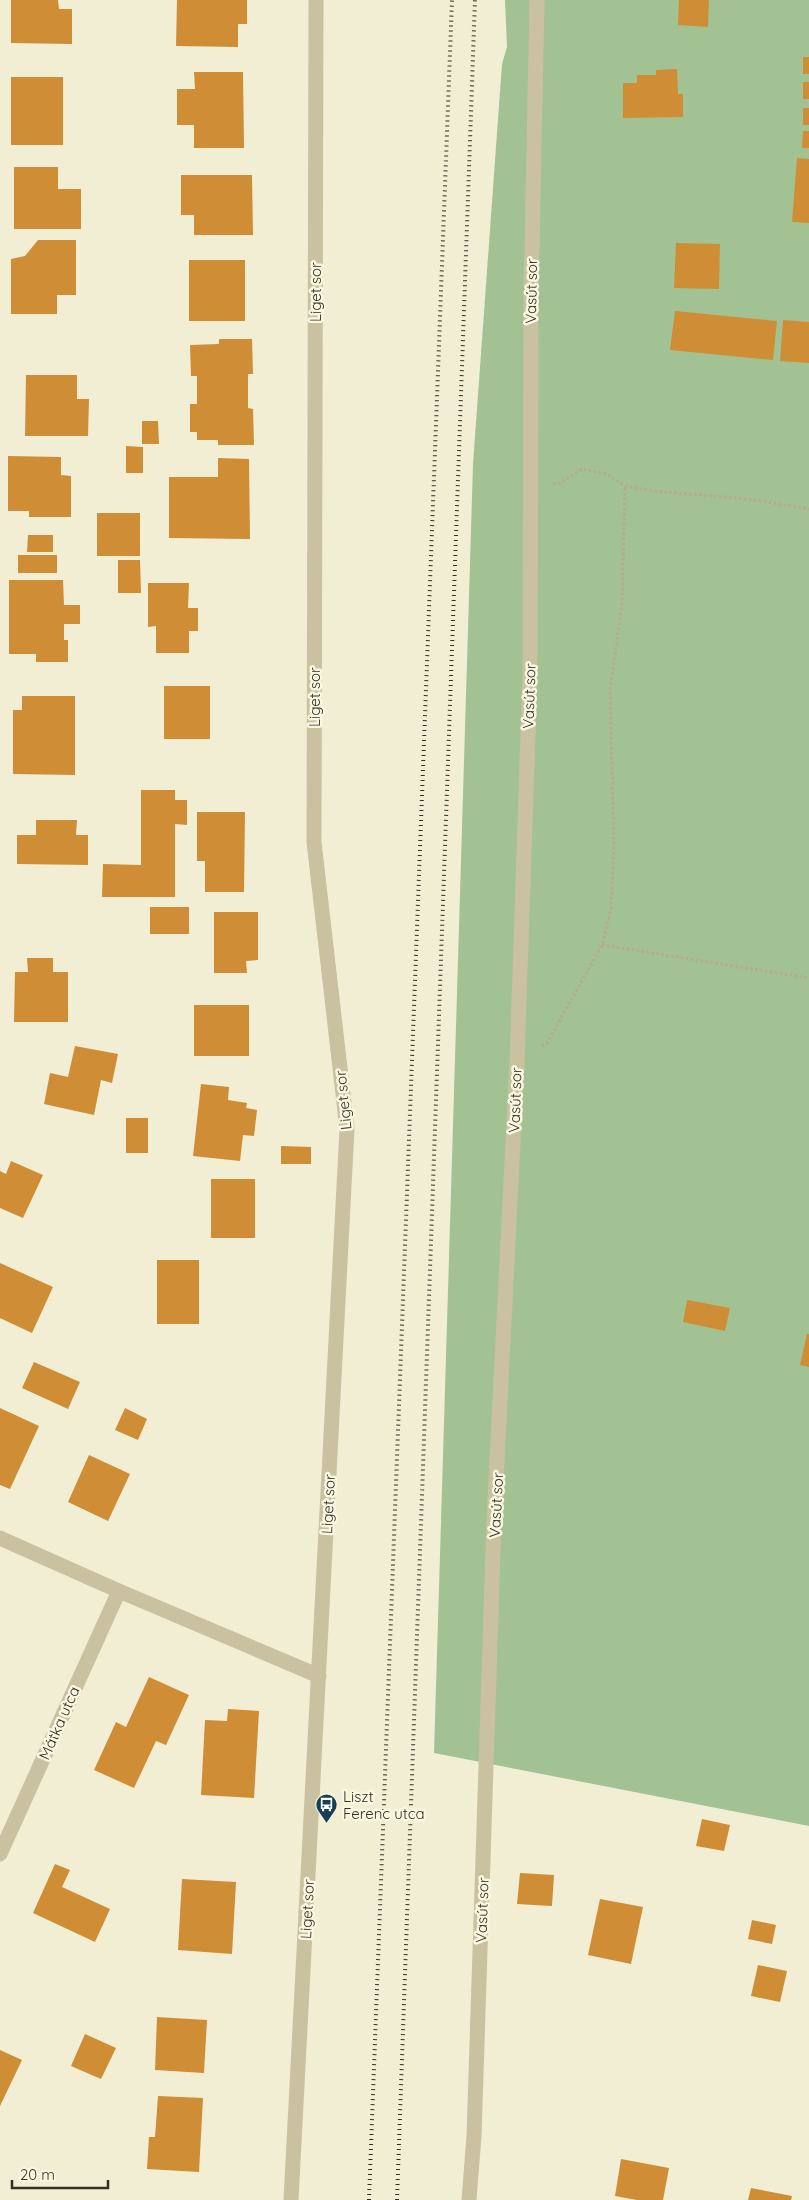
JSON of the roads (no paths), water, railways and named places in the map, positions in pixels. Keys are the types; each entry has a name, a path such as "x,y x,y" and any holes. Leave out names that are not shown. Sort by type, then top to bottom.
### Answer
{"street":[{"name":"Liget sor","path":"291,2200 347,1129 314,842 316,0"},
{"name":"Vasút sor","path":"469,2200 474,2126 494,1520 517,1063 530,673 531,301 537,0"},
{"path":"0,1538 119,1592 319,1676"},
{"name":"Mátka utca","path":"0,1854 119,1592"}],"railway":[{"path":"369,2200 452,0"},
{"path":"397,2200 475,0"}],"place":[{"name":"Liszt Ferenc utca","path":"327,1824"}]}
